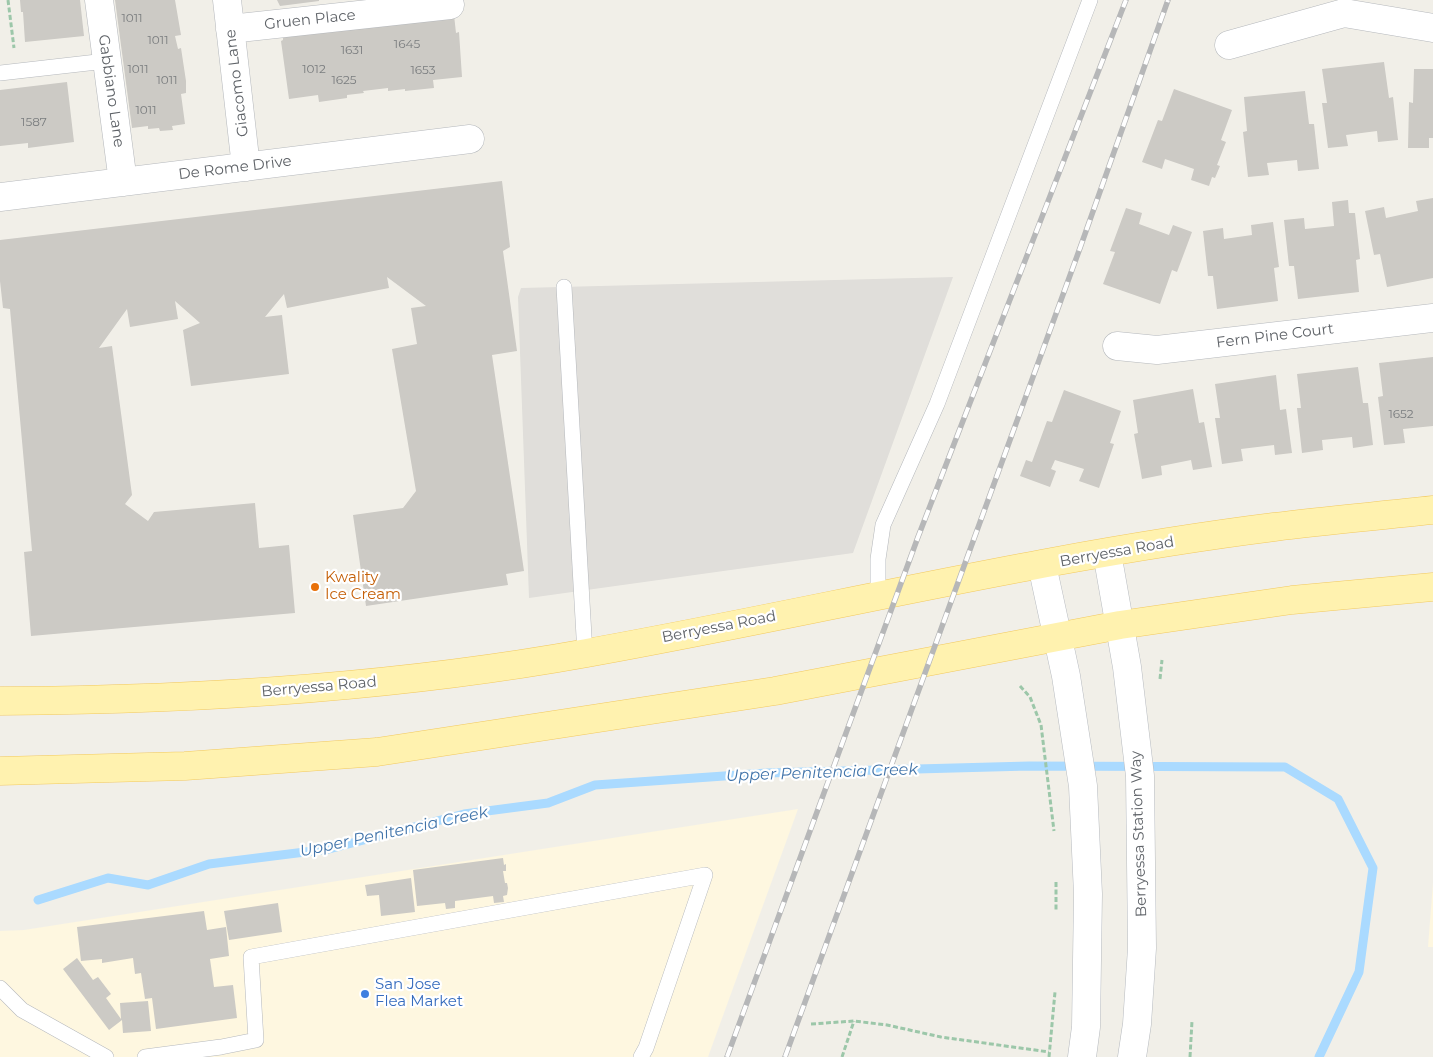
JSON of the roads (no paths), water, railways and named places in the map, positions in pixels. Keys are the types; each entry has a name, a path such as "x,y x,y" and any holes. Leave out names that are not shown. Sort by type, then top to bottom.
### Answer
{"main road":[{"name":"Berryessa Road","path":"0,701 176,698 318,688 427,676 585,654 1107,553 1273,527 1433,510"},
{"path":"0,771 185,766 377,752 775,690 1120,625 1292,600 1433,587"}],"street":[{"name":"Gabbiano Lane","path":"99,0 123,182"},
{"name":"Giacomo Lane","path":"227,0 246,167"},
{"name":"Gruen Place","path":"230,29 450,5"},
{"path":"1229,45 1344,13 1433,28"},
{"name":"De Rome Drive","path":"0,197 470,139"},
{"name":"Fern Pine Court","path":"1117,346 1157,350 1433,318"},
{"name":"Berryessa Station Way","path":"1107,553 1120,625 1140,776 1142,948 1137,1024 1132,1057"},
{"path":"1042,565 1072,711 1082,786 1088,894 1086,1027 1082,1057"}],"lane":[{"path":"878,596 878,559 883,525 937,404 1090,0"},
{"path":"0,73 106,61"},
{"path":"564,286 585,654"},
{"path":"145,1057 222,1052 256,1040 251,957 705,874 646,1048 641,1057"},
{"path":"0,988 22,1010 106,1057"}],"waterway":[{"name":"Upper Penitencia Creek","path":"38,900 108,878 148,885 209,864 329,849 464,814 548,803 595,785 767,773 1029,766 1285,767 1338,799 1373,868 1359,972 1319,1057"}],"railway":[{"path":"727,1057 918,537 1126,0"},
{"path":"785,1057 1080,248 1168,0"}],"place":[{"name":"Kwality Ice Cream","path":"315,587"},
{"name":"San Jose Flea Market","path":"365,994"}]}
